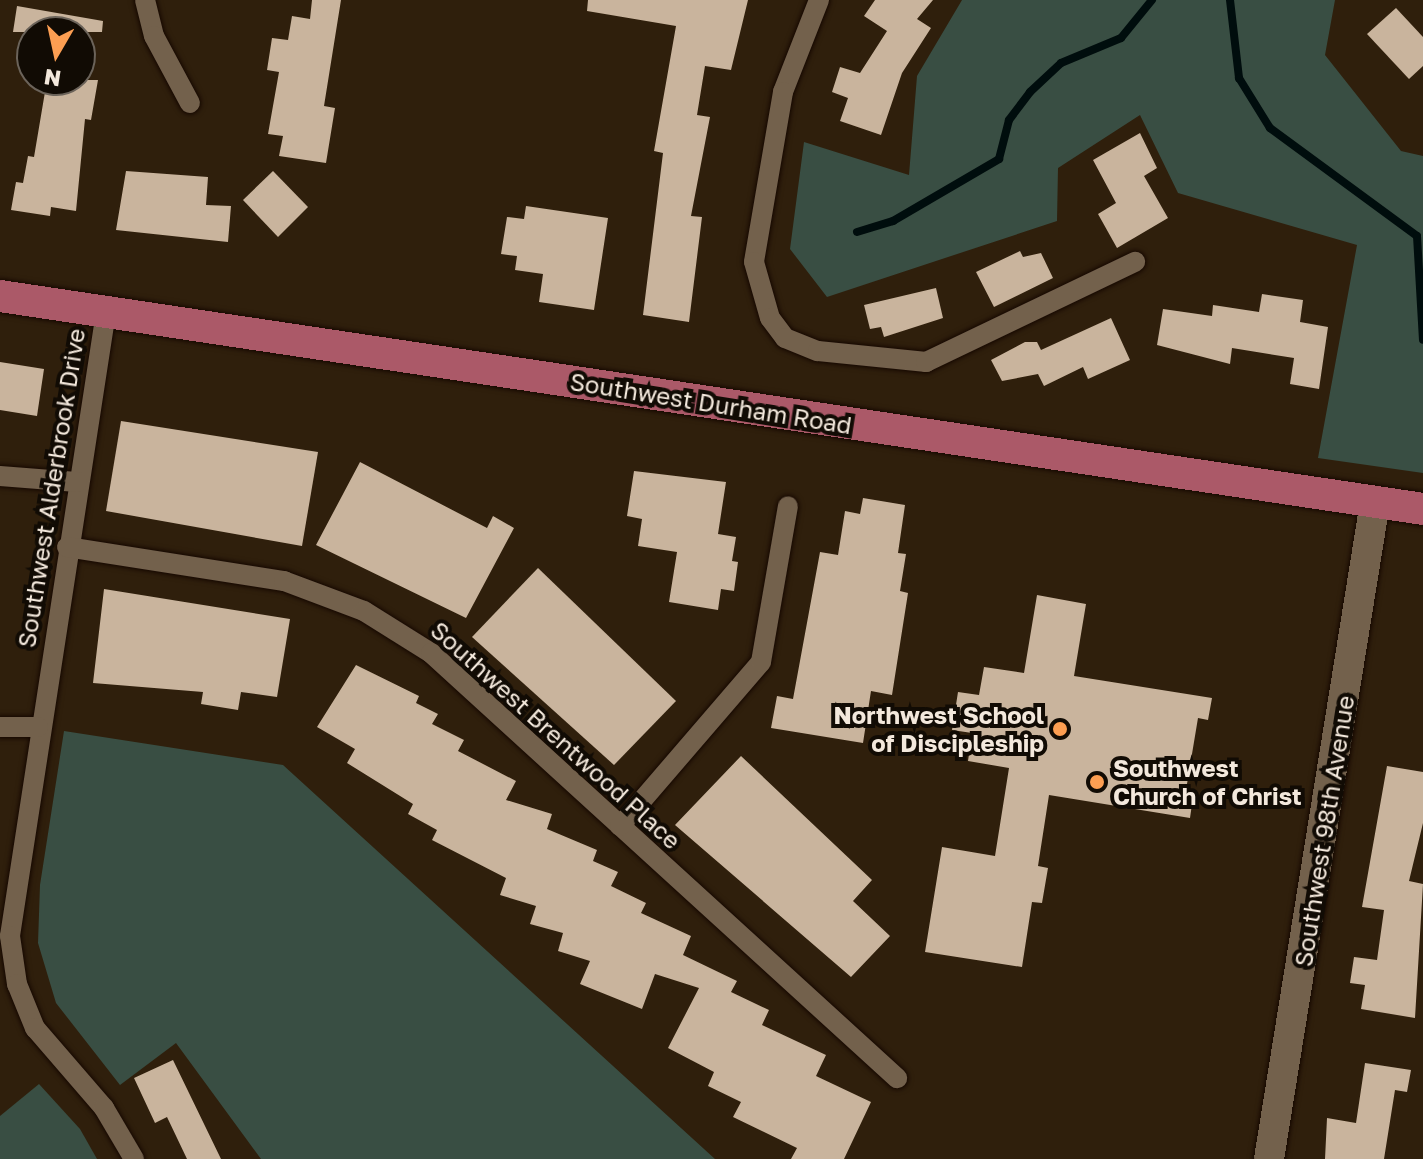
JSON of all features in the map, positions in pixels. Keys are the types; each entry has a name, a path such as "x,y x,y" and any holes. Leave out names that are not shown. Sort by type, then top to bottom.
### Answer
{"main road":[{"name":"Southwest Durham Road","path":"0,296 1423,509"}],"street":[{"path":"145,0 154,36 190,103"},
{"path":"819,0 783,92 754,262 770,318 785,338 806,348 920,363 1135,262"},
{"name":"Southwest Alderbrook Drive","path":"106,312 10,912 8,986 43,1041 104,1108 134,1159"},
{"path":"0,476 77,482"},
{"name":"Southwest 98th Avenue","path":"1269,1159 1375,502"},
{"path":"620,826 761,662 788,506"},
{"name":"Southwest Brentwood Place","path":"67,547 284,581 364,611 431,653 897,1078"},
{"path":"0,727 38,727"}],"green space":[{"path":"962,0 1335,0 1325,55 1401,151 1423,156 1423,473 1318,458 1357,245 1178,193 1140,115 1058,168 1057,221 827,297 790,249 804,142 909,175 917,76"},
{"path":"64,731 283,765 715,1159 261,1159 176,1043 120,1085 56,1003 38,943 40,885"},
{"path":"39,1084 80,1129 97,1159 0,1159 0,1116"}],"building":[{"path":"312,0 341,0 324,106 335,108 326,163 279,156 283,136 268,134 279,72 267,70 272,38 288,40 292,16 310,19"},
{"path":"588,0 748,0 731,70 705,66 697,115 710,117 691,216 702,217 689,322 643,315 663,153 654,151 676,26 587,11"},
{"path":"875,0 933,0 917,19 931,28 902,73 881,135 840,121 848,98 832,92 840,67 860,73 887,31 864,16"},
{"path":"17,6 74,16 16,16 16,32 13,32"},
{"path":"1396,8 1423,37 1423,66 1409,79 1367,34"},
{"path":"96,20 103,21 102,32 96,32"},
{"path":"44,96 95,96 91,120 85,119 76,211 51,207 50,216 11,210 16,182 23,183 28,156 34,157"},
{"path":"1140,133 1157,168 1144,176 1168,218 1117,248 1098,214 1116,203 1093,160"},
{"path":"126,171 208,177 206,205 231,206 228,242 116,230"},
{"path":"273,171 308,207 278,237 243,200"},
{"path":"526,206 608,218 594,310 539,302 543,274 515,270 517,256 501,254 507,217 524,219"},
{"path":"1020,251 1023,257 1041,253 1053,278 994,307 976,272"},
{"path":"936,288 943,318 884,337 881,327 870,329 864,305"},
{"path":"1262,294 1303,300 1300,322 1328,327 1319,389 1290,384 1294,358 1232,348 1230,364 1157,345 1163,309 1212,316 1213,305 1259,312"},
{"path":"1111,318 1130,360 1088,379 1083,367 1044,386 1038,374 1002,381 991,360 1025,342 1037,342 1041,350"},
{"path":"0,362 44,369 37,416 0,410"},
{"path":"121,421 318,452 302,546 106,511"},
{"path":"360,462 487,528 493,516 514,528 466,618 316,545"},
{"path":"634,471 726,482 718,534 736,537 732,561 738,562 734,591 721,589 718,610 669,602 677,552 638,546 642,519 627,516"},
{"path":"863,498 905,505 898,553 906,554 900,591 908,593 892,695 871,691 863,743 771,728 777,696 793,699 820,552 838,555 845,511 860,514"},
{"path":"538,568 676,701 614,765 472,637"},
{"path":"104,589 290,619 277,697 241,692 238,710 201,704 203,692 93,683"},
{"name":"Southwest Church of Christ","path":"1037,595 1086,604 1074,676 1212,698 1208,720 1198,718 1185,796 1193,797 1190,818 1049,795 1038,866 1048,868 1042,903 1032,902 1022,967 925,952 942,847 995,856 1009,768 968,761 972,733 952,730 958,692 979,695 984,667 1024,673"},
{"path":"356,665 419,696 416,703 438,714 432,724 464,740 458,751 516,781 506,800 552,814 547,829 597,850 593,861 618,872 611,886 646,903 641,913 691,936 683,955 737,981 731,992 769,1010 762,1025 826,1055 816,1076 871,1102 844,1159 791,1159 797,1148 733,1117 741,1102 708,1086 714,1072 668,1048 699,988 655,974 642,1009 580,984 590,961 558,951 563,933 530,924 536,906 500,895 506,878 432,840 437,830 408,814 413,804 347,763 355,749 317,727"},
{"path":"741,756 872,880 853,901 890,936 851,977 675,825"},
{"path":"1387,766 1423,772 1423,823 1409,881 1423,884 1415,1018 1361,1009 1365,985 1350,983 1354,957 1377,960 1384,910 1362,907"},
{"path":"173,1060 221,1159 187,1159 167,1117 155,1123 134,1078"},
{"path":"1365,1063 1411,1070 1407,1092 1395,1090 1384,1159 1325,1159 1327,1118 1356,1123"}],"waterway":[{"path":"857,232 893,221 999,159 1009,120 1030,92 1061,63 1121,38 1152,0"},
{"path":"1230,0 1239,78 1270,128 1417,236 1423,340"}],"place":[{"name":"Northwest School of Discipleship","path":"1060,729"},
{"name":"Southwest Church of Christ","path":"1097,782"}]}
